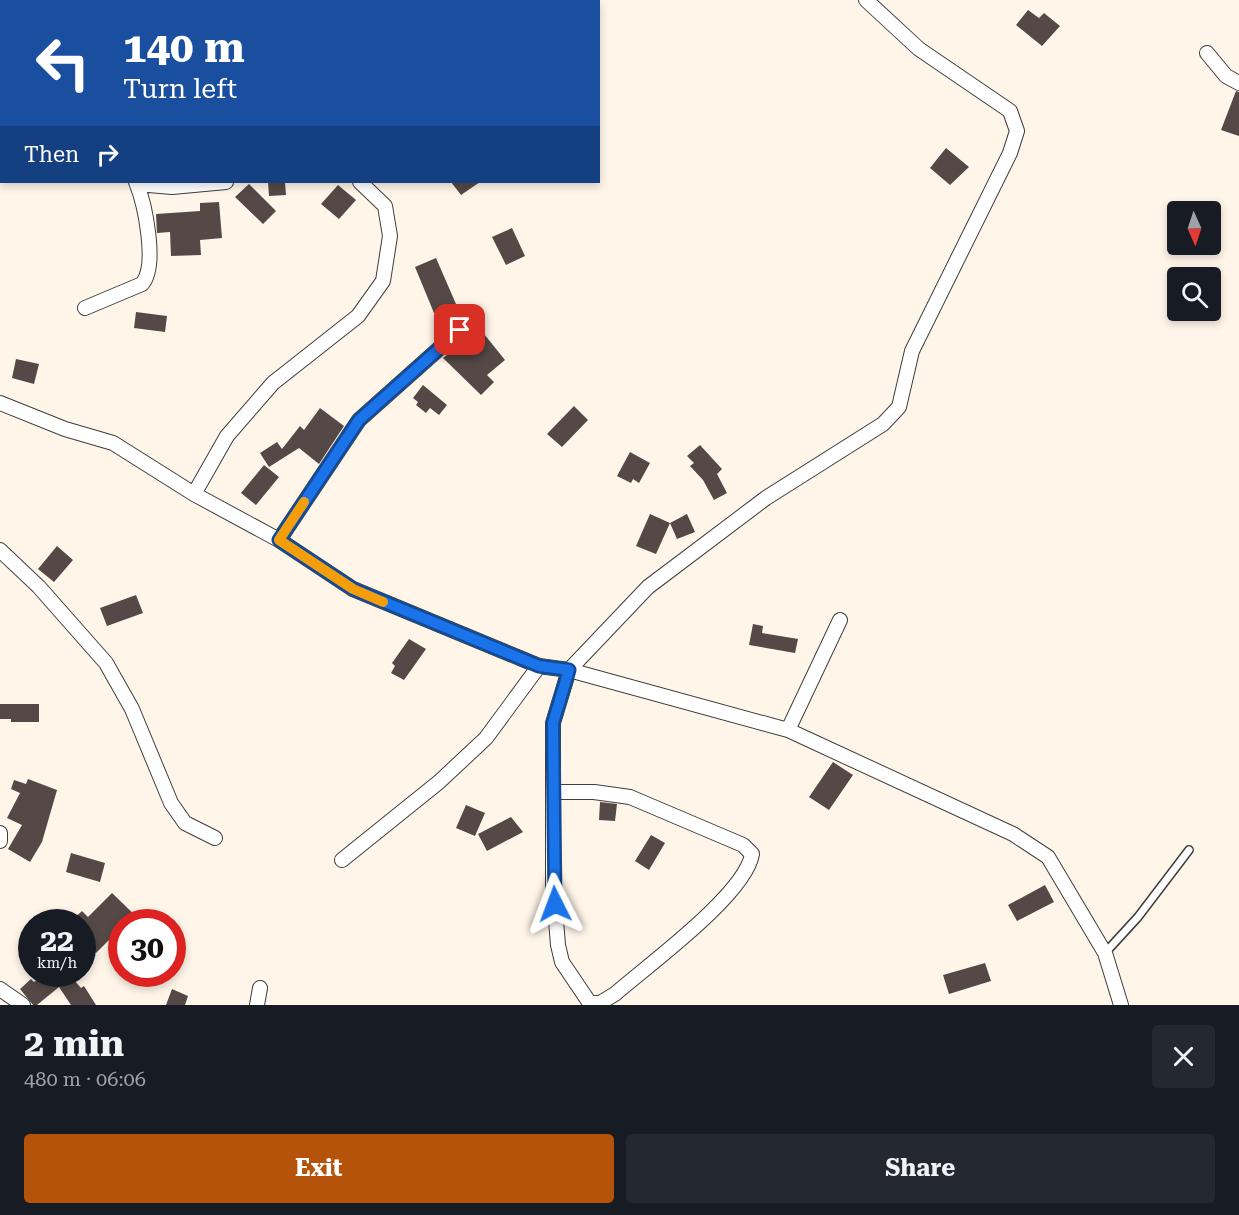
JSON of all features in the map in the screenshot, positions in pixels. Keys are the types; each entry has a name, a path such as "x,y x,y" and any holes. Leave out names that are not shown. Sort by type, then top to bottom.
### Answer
{"street":[{"path":"554,792 594,792 630,797 743,845 752,854 750,865 718,906 615,994 591,1004 562,962 558,945 553,884 553,723 569,670 648,587 766,498 883,424 899,407 912,351 1010,153 1017,131 1010,111 919,49 866,0"},
{"path":"1207,53 1226,76 1239,83"},
{"path":"86,308 142,284 148,277 150,256 137,183 172,187 215,183"},
{"path":"194,494 227,436 273,383 358,316 383,281 390,236 385,206 361,183"},
{"path":"279,540 359,420 460,330"},
{"path":"0,403 65,429 113,443 194,494 279,540 353,589 539,666 569,670 788,730 1013,834 1048,857 1105,953 1121,1005"},
{"path":"0,550 39,587 106,663 132,709 171,803 185,823 215,838"},
{"path":"788,730 840,620"},
{"path":"342,860 439,782 486,738 539,666"},
{"path":"0,833 0,841"},
{"path":"257,1005 260,988"},
{"path":"0,989 23,1005"}],"lane":[{"path":"1105,953 1138,917 1189,850"}],"building":[{"path":"1028,10 1039,18 1044,13 1060,26 1042,46 1016,25"},
{"path":"1236,91 1239,92 1239,136 1221,130"},
{"path":"946,148 969,167 950,185 930,168"},
{"path":"268,183 285,183 286,195 269,196"},
{"path":"452,183 479,183 461,195"},
{"path":"249,184 276,211 263,224 235,197"},
{"path":"338,185 356,200 339,219 321,204"},
{"path":"219,202 222,238 200,240 201,255 171,256 170,232 157,233 156,214 200,211 200,203"},
{"path":"512,228 525,256 506,265 492,237"},
{"path":"436,258 456,304 434,313 415,267"},
{"path":"136,312 167,316 165,332 134,328"},
{"path":"480,329 505,360 487,375 494,382 481,395 443,358"},
{"path":"16,359 39,364 34,384 12,378"},
{"path":"423,385 447,405 439,415 430,408 426,413 416,405 418,402 413,398"},
{"path":"574,406 588,420 562,447 547,434"},
{"path":"320,408 344,426 319,464 299,448 269,467 260,453 277,442 282,449 300,426 304,430"},
{"path":"700,445 722,469 717,474 727,493 714,500 703,480 690,466 694,463 687,456"},
{"path":"630,452 650,463 639,483 633,479 631,483 617,476"},
{"path":"264,465 279,477 256,505 241,493"},
{"path":"650,514 670,523 656,554 636,546"},
{"path":"687,514 695,532 677,539 670,523"},
{"path":"57,546 73,560 54,582 38,569"},
{"path":"136,595 143,613 107,626 100,608"},
{"path":"753,624 763,626 762,633 798,639 795,653 749,645"},
{"path":"409,639 426,649 404,680 391,673 395,666 392,663"},
{"path":"0,704 39,704 39,722 11,722 11,719 0,719"},
{"path":"833,762 853,775 829,810 809,797"},
{"path":"28,779 57,790 42,842 30,862 8,849 22,825 7,818 20,793 11,789 14,780 26,784"},
{"path":"600,802 617,804 615,821 599,820"},
{"path":"466,805 485,813 475,836 456,828"},
{"path":"511,817 523,832 487,851 478,834"},
{"path":"651,835 665,843 649,870 635,861"},
{"path":"71,853 105,863 100,882 66,872"},
{"path":"1045,885 1054,902 1017,921 1008,905"},
{"path":"112,893 129,909 108,909 108,941 96,953 96,909"},
{"path":"985,963 991,981 949,994 943,975"},
{"path":"22,987 59,987 37,1005 33,1005 20,989"},
{"path":"59,987 85,987 96,1005 71,1005"},
{"path":"172,989 188,996 185,1005 166,1005"}],"slow traffic":[{"path":"304,502 279,540 353,589 383,602"}],"route":[{"path":"460,330 359,420 279,540 353,589 539,666 569,670 553,723 555,904"}]}
